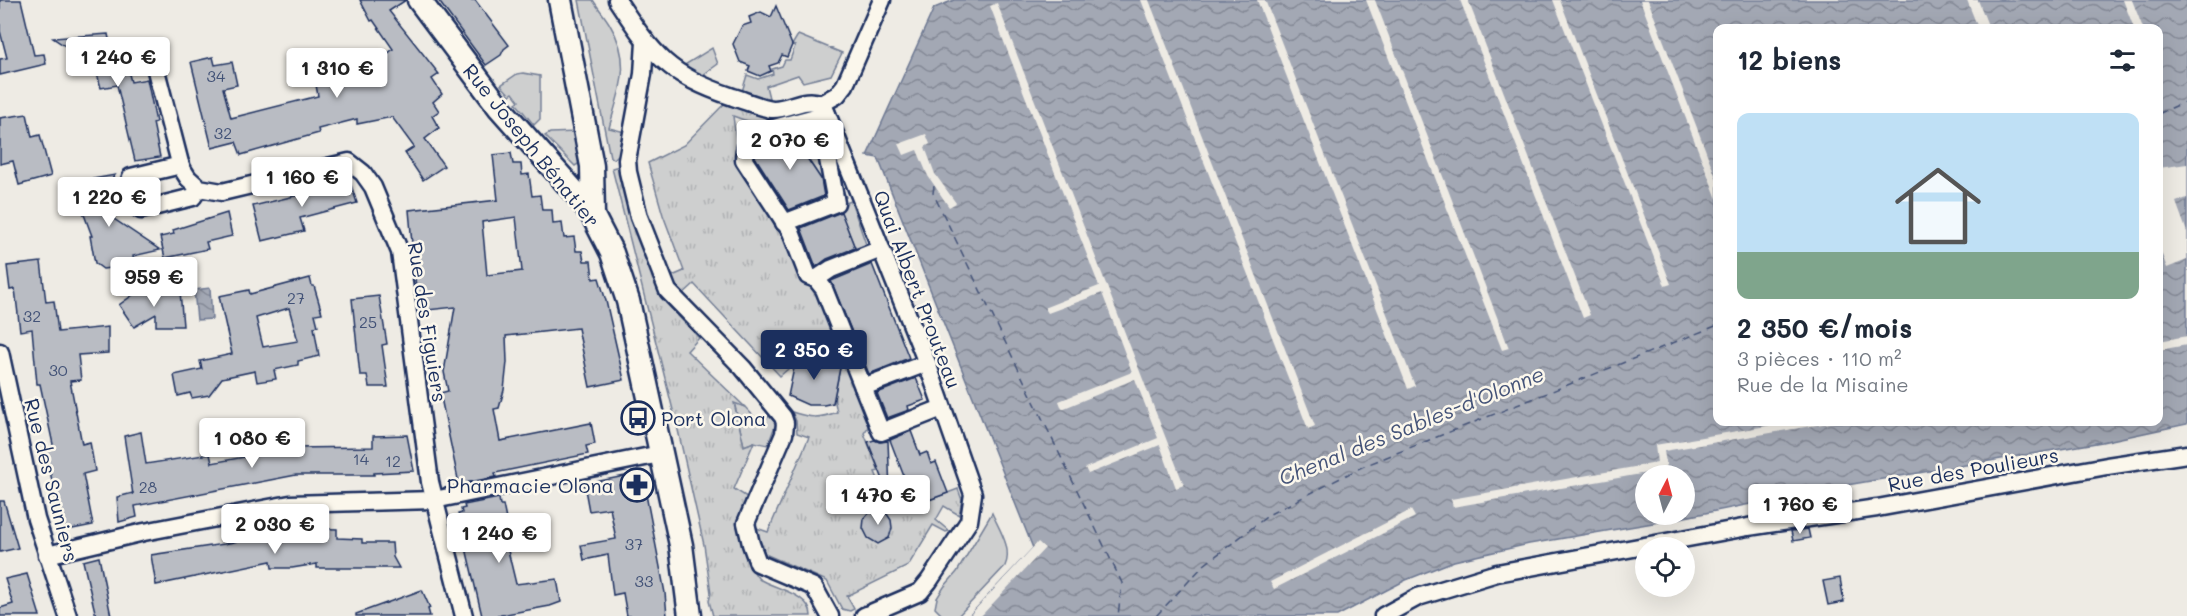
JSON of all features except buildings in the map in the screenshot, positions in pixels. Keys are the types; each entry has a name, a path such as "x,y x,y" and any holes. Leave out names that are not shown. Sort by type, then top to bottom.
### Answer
{"street":[{"name":"Rue Joseph Bénatier","path":"419,0 517,130 565,180 593,216 607,241 624,284 681,546 690,616"},
{"path":"560,0 592,166 593,216"},
{"path":"617,0 645,42 669,67 708,89 765,108 776,109 814,101 824,109"},
{"path":"882,0 844,86 837,95 824,109 759,132 750,138 744,148 744,160 791,232 808,276 816,279 824,289 881,432 942,408"},
{"path":"645,42 643,74 627,160 639,217 668,291 749,376 783,417 784,434 746,523 759,563 814,587 830,616"},
{"path":"151,51 181,165 188,178 199,188 193,196 141,210 133,204 129,184 131,177 181,165"},
{"name":"Quai Albert Prouteau","path":"824,109 927,363 971,484 972,506 969,520 929,581 920,592 864,616"},
{"path":"784,223 836,203 828,159 841,150"},
{"name":"Rue des Figuiers","path":"199,188 222,192 349,162 363,173 373,187 400,252 430,482 464,616"},
{"path":"816,279 831,269 881,249"},
{"name":"Rue des Sauniers","path":"0,352 36,519 68,616"},
{"path":"863,387 927,363"},
{"path":"47,555 144,532 290,504 434,500 660,454"},
{"name":"Rue des Poulieurs","path":"1383,616 1418,597 1497,573 1748,527 1877,508 2095,468 2187,454"}],"green space":[{"path":"579,0 593,0 609,23 621,50 622,75 609,128 625,132 620,153 614,159 610,157"},
{"path":"798,35 842,53 831,75 803,82 798,75 766,86 770,102 741,95 747,75 758,79 773,74 772,69 782,66 785,60 790,60 795,46 792,45"},
{"path":"712,48 718,64 700,77 683,66"},
{"path":"517,74 540,76 540,119 534,125 516,103 519,101 513,93 510,95 501,85"},
{"path":"728,100 811,109 813,112 773,124 755,123 733,116 739,163 820,291 871,423 864,433 879,471 875,472 881,486 905,477 916,505 958,489 962,500 959,515 944,506 936,520 949,531 946,532 933,525 908,566 847,596 854,609 850,611 842,609 827,581 765,554 754,527 768,532 809,437 797,433 796,421 792,412 814,417 837,412 834,398 841,363 798,354 796,362 780,376 694,284 682,295 674,287 670,277 684,271 663,215 648,163 684,145"},
{"path":"815,118 846,197 841,199 827,188 788,129"},
{"path":"577,132 583,161 575,166 545,136 550,133"},
{"path":"619,166 638,238 666,303 699,338 687,351 745,407 734,403 744,446 754,442 734,489 747,497 739,525 749,561 759,579 799,597 805,602 811,616 713,616 709,601 711,593 704,545 678,430 612,168"},
{"path":"851,201 868,250 858,255 838,206"},
{"path":"734,402 745,407 761,424 769,416 776,423 768,445 754,442 744,446"},
{"path":"992,513 1006,546 1005,566 958,616 943,616 935,608 937,598 957,572"}],"water":[{"name":"Chenal des Sables-d'Olonne","path":"954,0 2187,0 2187,424 2102,442 1841,486 1695,515 1695,465 1635,465 1635,525 1641,525 1529,544 1454,561 1406,580 1337,616 969,616 1033,548 878,158 867,156 934,8"},
{"path":"210,288 212,319 197,320 194,290"}],"pier":[{"path":"1141,0 1149,0 1315,426 1308,429"},
{"path":"1257,0 1265,0 1415,386 1408,389"},
{"path":"1366,0 1375,0 1509,348 1502,350"},
{"path":"1460,0 1468,0 1590,315 1583,318"},
{"path":"1553,0 1560,0 1671,284 1665,286"},
{"path":"1640,0 1648,0 1713,170 1713,189"},
{"path":"1967,0 1978,0 1987,24 1976,24"},
{"path":"2123,0 2132,0 2141,24 2132,24"},
{"path":"997,3 1184,485 1176,488 1160,445 1088,474 1085,468 1158,438 1135,379 1062,409 1059,401 1132,372 1102,293 1048,313 1046,310 1046,307 1099,286 990,6"},
{"path":"926,134 930,144 925,147 935,174 956,203 949,207 928,176 917,150 904,155 899,144"},
{"path":"2187,164 2187,198 2176,202 2187,232 2187,260 2167,268 2163,258 2163,167"},
{"path":"2187,336 2187,345 2163,349 2163,340"},
{"path":"1767,426 1811,426 1664,451 1666,465 1646,465 1657,463 1655,445"},
{"path":"1635,467 1635,475 1453,507 1451,499"},
{"path":"1411,510 1415,517 1274,589 1270,582"},
{"path":"1038,542 1045,548 981,616 969,616"}],"ferry route":[{"path":"2163,112 2187,101"},
{"path":"934,186 933,193 1122,583 1118,616"},
{"path":"1156,616 1204,565 1270,514 1364,466 1713,327"}],"place":[{"name":"Port Olona","path":"638,418"},
{"name":"Pharmacie Olona","path":"637,485"}]}
